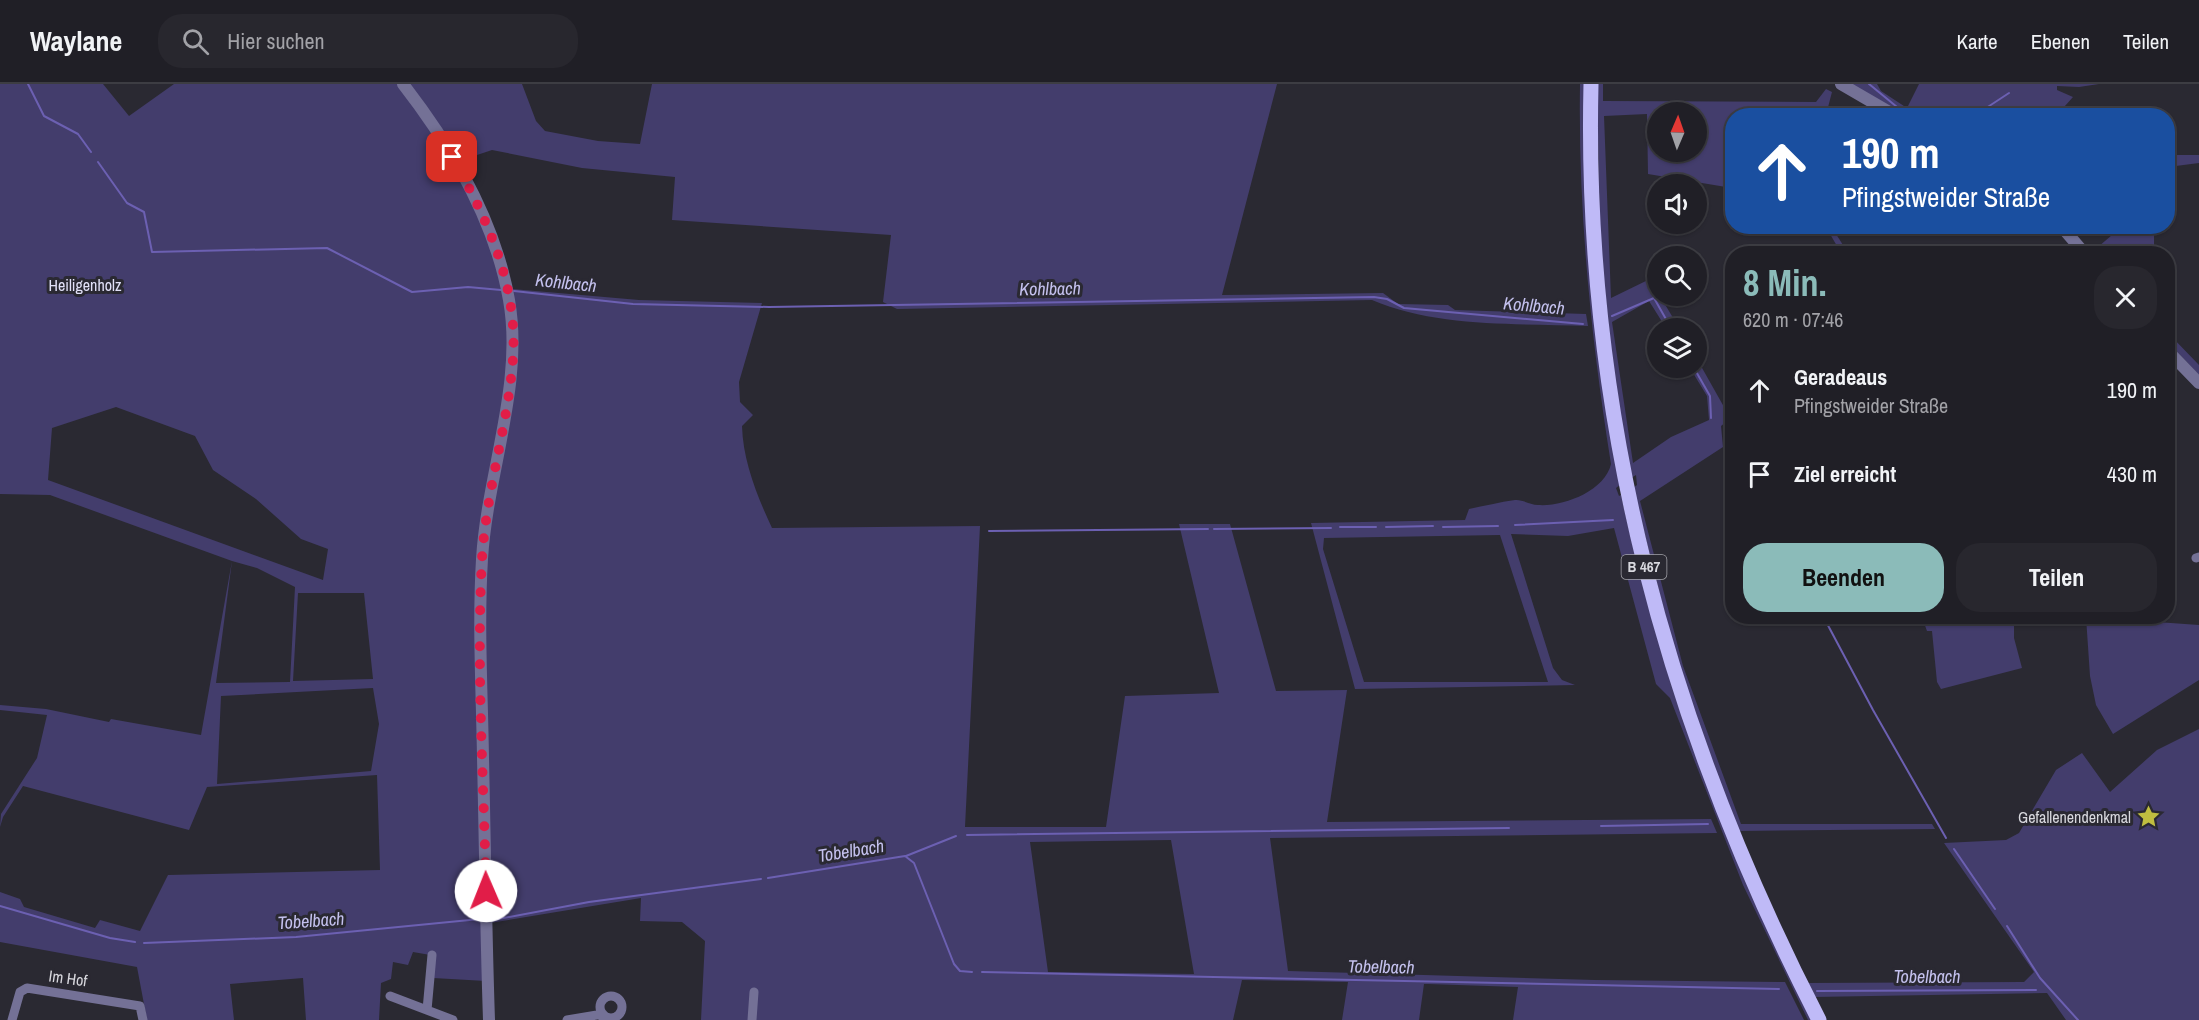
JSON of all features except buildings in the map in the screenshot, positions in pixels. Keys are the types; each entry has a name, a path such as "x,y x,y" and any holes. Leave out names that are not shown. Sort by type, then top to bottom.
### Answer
{"main road":[{"name":"B 467","path":"1591,84 1591,179 1602,339 1617,442 1645,571 1673,673 1710,779 1766,913 1818,1020"}],"street":[{"path":"403,84 434,124 471,189 499,258 512,313 512,370 489,497 482,558 481,660 489,1020"},
{"path":"1841,84 1882,108"},
{"path":"2068,234 2078,246"},
{"path":"2175,358 2199,383"},
{"path":"427,1010 432,955"},
{"name":"Im Hof","path":"12,1020 20,992 27,988 140,1006 143,1020"},
{"path":"752,1020 754,992"},
{"path":"390,996 453,1020"},
{"path":"567,1020 603,1017"}],"green space":[{"name":"Heiligenholz","path":"0,84 103,84 129,116 174,84 522,84 536,121 545,131 598,141 640,144 652,84 1277,84 1222,295 1383,293 1398,304 1448,305 1455,310 1586,314 1588,326 1450,320 1397,309 1372,300 897,309 883,302 891,235 672,220 675,177 582,168 492,150 453,163 493,250 507,308 508,364 505,391 485,502 492,503 516,362 512,289 639,300 762,303 739,382 740,402 753,415 742,426 745,452 756,491 772,528 980,526 965,827 1106,827 1125,696 1219,693 1179,524 1230,524 1276,691 1347,690 1327,822 1711,819 1717,833 1270,838 1288,971 1595,980 1785,982 1804,1020 1513,1020 1518,987 1424,984 1419,1020 1342,1020 1348,982 1242,980 1233,1020 701,1020 705,941 682,922 640,921 641,898 490,923 485,594 488,521 482,522 478,585 486,981 433,978 436,956 413,952 408,965 393,962 391,979 381,983 379,1020 306,1020 303,978 230,984 234,1020 147,1020 137,967 0,942 0,892 20,899 24,907 95,928 100,920 140,931 168,875 380,870 377,775 207,787 189,830 23,786 3,817 0,827 1,814 37,758 47,715 0,710 0,705 46,709 109,722 111,719 201,735 232,561 50,495 0,494","holes":["116,407 195,436 213,470 256,499 301,539 328,549 323,580 48,480 52,428","232,561 257,568 295,587 290,682 216,683","298,593 364,593 373,679 293,681","373,688 379,724 371,771 217,784 221,696","1171,840 1194,974 1048,972 1030,842"]},
{"path":"1580,84 1585,84 1614,452 1620,485 1616,488 1619,496 1621,495 1655,628 1697,757 1740,865 1813,1020 1808,1020 1743,885 1670,698 1656,684 1614,528 1568,536 1511,534 1553,668 1562,680 1575,685 1355,689 1311,523 1465,520 1469,509 1504,502 1518,500 1535,505 1548,505 1571,500 1592,489 1607,474 1611,464 1597,369 1587,275","holes":["1500,535 1548,682 1364,682 1323,549 1324,538"]},
{"path":"1597,84 1603,84 1603,101 1816,102 1826,89 1832,92 1828,108 1725,108 1725,187 1707,184 1707,174 1648,174 1648,162 1707,162 1707,102 1647,102 1647,114 1604,116 1611,298 1647,280 1647,302 1612,322 1633,463 1671,437 1709,420 1707,396 1696,378 1707,377 1725,406 1725,423 1721,426 1723,447 1640,501 1683,666 1741,824 1932,824 1935,829 1737,831 1679,670 1633,488 1637,485 1636,475 1631,478 1617,404 1600,244"},
{"path":"1850,84 1877,84 1881,91 1907,108 1891,108"},
{"path":"1919,84 2099,84 2079,87 2057,86 2057,90 2073,97 2063,108 1907,108"},
{"path":"2175,155 2199,155 2199,163 2175,166"},
{"path":"1830,234 1836,234 1844,246 1837,246"},
{"path":"2113,234 2154,234 2154,246 2099,246"},
{"path":"1652,306 1666,306 1673,318 1660,318"},
{"path":"2175,340 2199,365 2199,375 2175,349"},
{"path":"1924,624 2014,624 2014,638 2022,668 1941,689 1937,682 1932,631 1927,631"},
{"path":"2086,624 2199,625 2199,680 2113,734 2096,705 2090,676"},
{"path":"2199,729 2199,1020 2066,1020 2047,993 1813,997 1806,983 2024,982 2034,972 1944,843 2006,840 2019,833 2056,770 2082,753 2110,792 2157,750"}],"waterway":[{"name":"Kohlbach","path":"28,84 44,116 78,134 91,152"},
{"path":"1869,84 1897,107"},
{"path":"1986,108 2009,93"},
{"name":"Kohlbach","path":"98,162 127,203 144,212 152,252 327,248 412,292 468,287 501,290"},
{"name":"Kohlbach","path":"514,291 633,304 769,307 1374,297 1387,299 1404,308 1583,324"},
{"name":"Kohlbach","path":"1612,316 1654,298 1665,318"},
{"name":"Kohlbach","path":"1700,378 1710,396 1711,418"},
{"path":"1515,525 1613,520"},
{"path":"1386,527 1433,526"},
{"path":"1443,527 1498,526"},
{"path":"1340,527 1376,527"},
{"path":"1214,529 1331,528"},
{"path":"989,531 1208,529"},
{"path":"1827,624 1946,838"},
{"path":"1601,826 1708,824"},
{"path":"967,835 1509,828"},
{"path":"906,856 956,836"},
{"path":"1954,849 1995,909"},
{"name":"Tobelbach","path":"768,878 905,856 914,863 954,964 960,971 972,972"},
{"name":"Tobelbach","path":"493,920 589,902 761,879"},
{"name":"Tobelbach","path":"0,906 110,938 135,942"},
{"name":"Tobelbach","path":"144,943 296,937 480,919"},
{"path":"2007,926 2040,978 2078,1020"},
{"name":"Tobelbach","path":"982,972 1779,989"},
{"name":"Tobelbach","path":"1817,991 2036,990"}],"place":[{"name":"Gefallenendenkmal","path":"2149,817"}],"route":[{"path":"452,157 471,189 491,235 505,278 513,328 510,383 489,497 482,558 481,660 486,891"}]}
